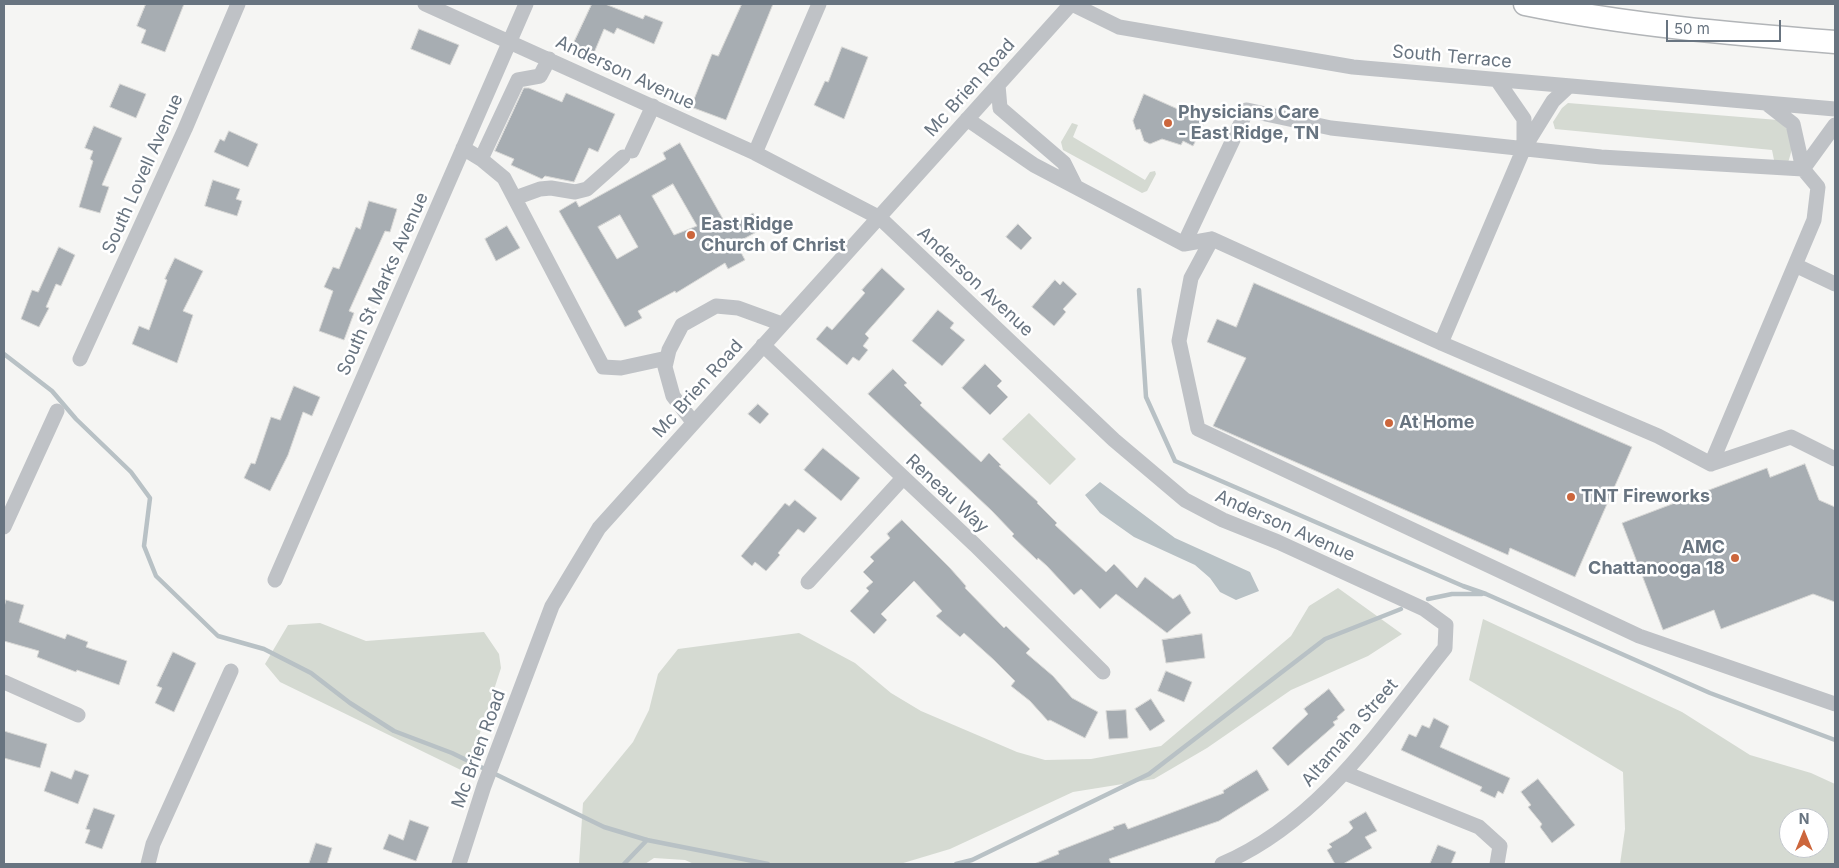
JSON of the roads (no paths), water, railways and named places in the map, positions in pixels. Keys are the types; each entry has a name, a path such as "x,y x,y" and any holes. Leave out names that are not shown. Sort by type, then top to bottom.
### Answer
{"highway":[{"path":"1525,4 1576,14 1835,42"}],"street":[{"name":"South Lovell Avenue","path":"80,359 185,129 238,4"},
{"name":"Anderson Avenue","path":"425,4 755,153 880,218 1114,440 1185,500 1222,520 1278,542 1424,609 1446,625 1446,648"},
{"name":"South St Marks Avenue","path":"275,580 526,4"},
{"path":"755,153 820,4"},
{"name":"South Terrace","path":"1072,4 1119,27 1353,67 1835,109"},
{"name":"Mc Brien Road","path":"460,864 484,786 552,606 594,536 693,422 880,218 967,118 1072,4"},
{"path":"481,159 518,80 540,76 549,59"},
{"path":"1497,80 1524,119 1524,148"},
{"path":"998,85 1000,108 1064,163 1076,187"},
{"path":"1441,343 1524,148 1553,101 1569,86"},
{"path":"1711,464 1814,220 1818,187 1803,169 1793,124 1766,103"},
{"path":"514,198 540,189 551,188 575,192 587,189 627,154 653,106"},
{"path":"1184,244 1247,110 1332,128 1610,158 1803,169"},
{"path":"967,118 1034,165 1184,244 1212,239 1441,343 1658,436 1711,464 1791,437 1835,459"},
{"path":"1803,169 1835,125"},
{"path":"463,148 481,159 504,178 603,367 621,368 667,358"},
{"path":"1212,239 1191,278 1180,341 1198,429 1639,636 1835,704"},
{"path":"1795,265 1835,284"},
{"path":"693,422 673,396 665,367 667,358 682,325 716,306 738,308 782,324"},
{"name":"Reneau Way","path":"763,345 975,545 1103,672"},
{"path":"4,527 57,411"},
{"path":"808,582 903,478"},
{"name":"Altamaha Street","path":"1222,864 1251,852 1319,800 1345,773 1446,648"},
{"path":"148,864 153,844 232,671"},
{"path":"4,682 78,715"},
{"path":"1345,773 1479,827 1500,846 1497,864"}],"waterway":[{"path":"1139,290 1146,397 1175,461 1463,586 1486,594 1710,693 1835,740"},
{"path":"4,354 52,391 76,419 131,472 150,498 144,546 156,576 218,636 264,649 311,673 350,703 394,731 452,753 604,827 647,840 768,864"},
{"path":"1428,599 1452,594 1482,594"},
{"path":"956,864 972,860 1149,774 1325,639 1401,609"},
{"path":"624,864 647,840"}],"place":[{"name":"Physicians Care - East Ridge, TN","path":"1168,123"},
{"name":"East Ridge Church of Christ","path":"691,235"},
{"name":"At Home","path":"1389,423"},
{"name":"TNT Fireworks","path":"1571,497"},
{"name":"AMC Chattanooga 18","path":"1735,558"}]}
